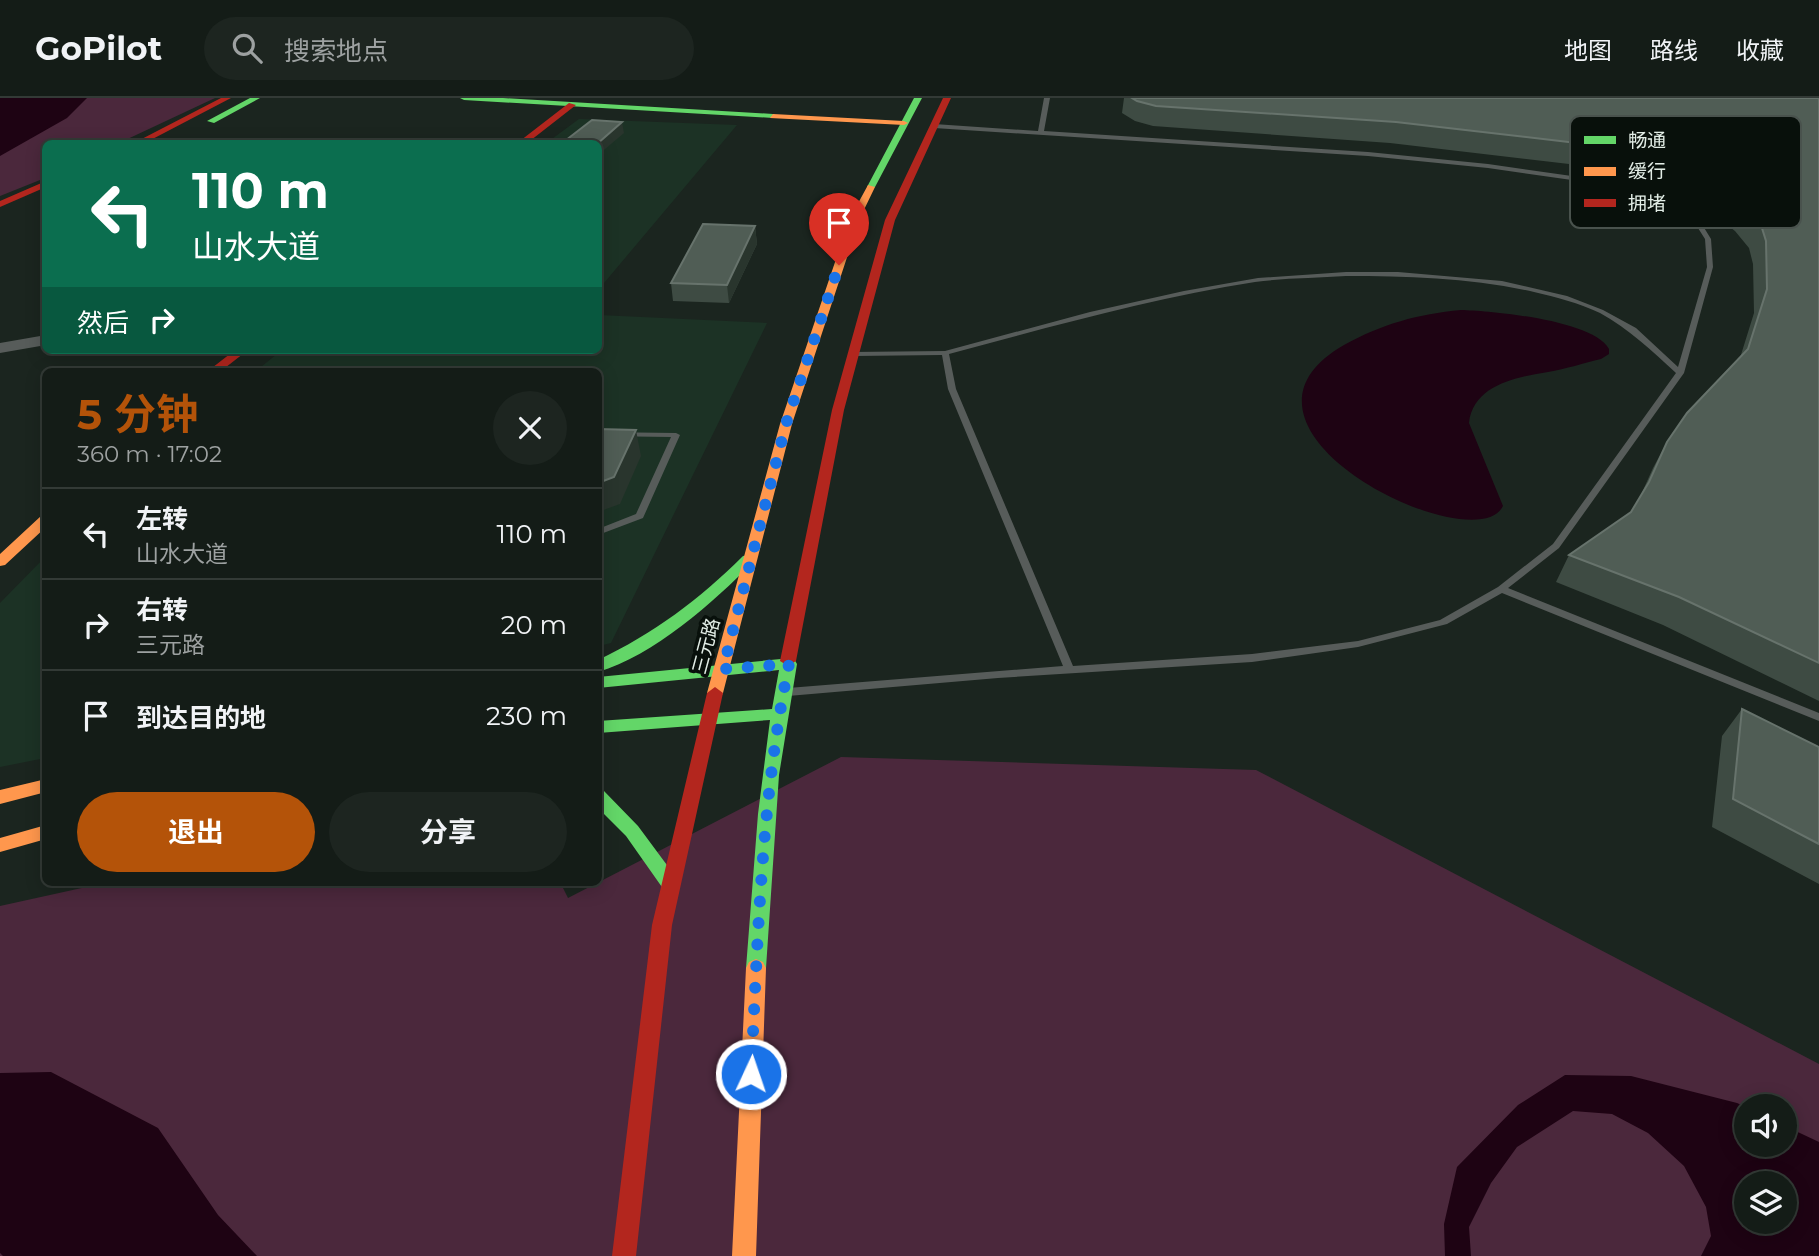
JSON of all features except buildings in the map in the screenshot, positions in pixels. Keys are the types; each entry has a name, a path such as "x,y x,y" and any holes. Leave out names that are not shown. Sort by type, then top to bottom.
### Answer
{"main road":[{"path":"143,140 227,98"},
{"path":"174,140 256,98"},
{"path":"464,98 904,123"},
{"name":"三元路","path":"624,1256 662,925 708,718 786,424 855,218 918,98"},
{"path":"744,1256 760,883 778,714 838,410 853,354 890,220 947,98"},
{"path":"525,140 572,106"},
{"path":"0,204 42,186"},
{"path":"0,219 42,203"},
{"path":"218,368 237,354"},
{"path":"0,562 42,526"},
{"path":"602,665 678,623 717,593 752,554"},
{"path":"602,683 789,664"},
{"path":"602,727 778,714"},
{"path":"0,797 42,786"},
{"path":"602,800 632,831 671,885"},
{"path":"0,845 42,833"}],"street":[{"path":"0,348 42,341"}],"lane":[{"path":"1041,132 1047,98"},
{"path":"934,126 1488,166 1570,178"},
{"path":"783,692 1252,658 1358,644 1443,622 1501,589 1556,546 1680,373 1710,267 1708,239 1702,228"},
{"path":"853,354 945,353 1090,314 1207,288 1308,276 1398,274 1502,283 1565,297 1601,311 1633,330 1680,373"},
{"path":"945,353 952,389 1070,670"},
{"path":"602,434 676,435 640,516 602,530"},
{"path":"1501,589 1819,717"}],"shaded area":[{"path":"0,98 215,98 125,140 42,140 42,179 0,196"},
{"path":"0,98 87,98 67,118 0,156"},
{"path":"579,119 737,125 602,285 602,140 550,140"},
{"path":"1461,310 1518,315 1564,324 1599,339 1609,349 1609,354 1601,359 1510,380 1488,391 1479,400 1472,410 1469,423 1503,506 1482,519 1446,517 1402,502 1359,478 1323,448 1303,414 1308,378 1344,345 1401,321"},
{"path":"602,315 767,323 611,643 602,645 602,368 260,368 277,354 602,354"},
{"path":"42,560 42,759 0,767 0,603"},
{"path":"841,757 1256,770 1819,1064 1819,1256 0,1256 0,906 91,886 562,886 568,898 591,886 602,886 602,880"},
{"path":"51,1072 158,1128 218,1215 257,1256 3,1256 0,1253 0,1073"},
{"path":"1565,1075 1631,1076 1734,1102 1734,1157 1797,1157 1797,1132 1819,1142 1819,1256 1701,1256 1711,1236 1706,1207 1684,1166 1648,1133 1612,1114 1573,1111 1517,1147 1491,1183 1469,1227 1471,1256 1445,1256 1444,1224 1457,1167 1518,1105"}],"traffic: fast":[{"path":"211,121 256,98"},
{"path":"464,98 773,116"},
{"path":"871,187 918,98"},
{"path":"602,665 659,634 714,592 748,559"},
{"path":"756,968 767,814 788,661"},
{"path":"602,683 789,664"},
{"path":"602,727 778,714"},
{"path":"602,800 632,831 671,885"}],"traffic: slow":[{"path":"773,116 904,123"},
{"path":"715,693 786,424 855,218 871,187"},
{"path":"0,562 42,523"},
{"path":"0,797 42,786"},
{"path":"0,845 42,833"},
{"path":"744,1256 756,968"}],"traffic: jam":[{"path":"144,140 227,98"},
{"path":"788,661 838,410 890,220 947,98"},
{"path":"525,140 572,105"},
{"path":"0,204 42,186"},
{"path":"218,368 237,354"},
{"path":"624,1256 662,925 715,693"}],"route":[{"path":"751,1074 760,883 778,714 789,664 723,669 786,424 839,265"}]}
